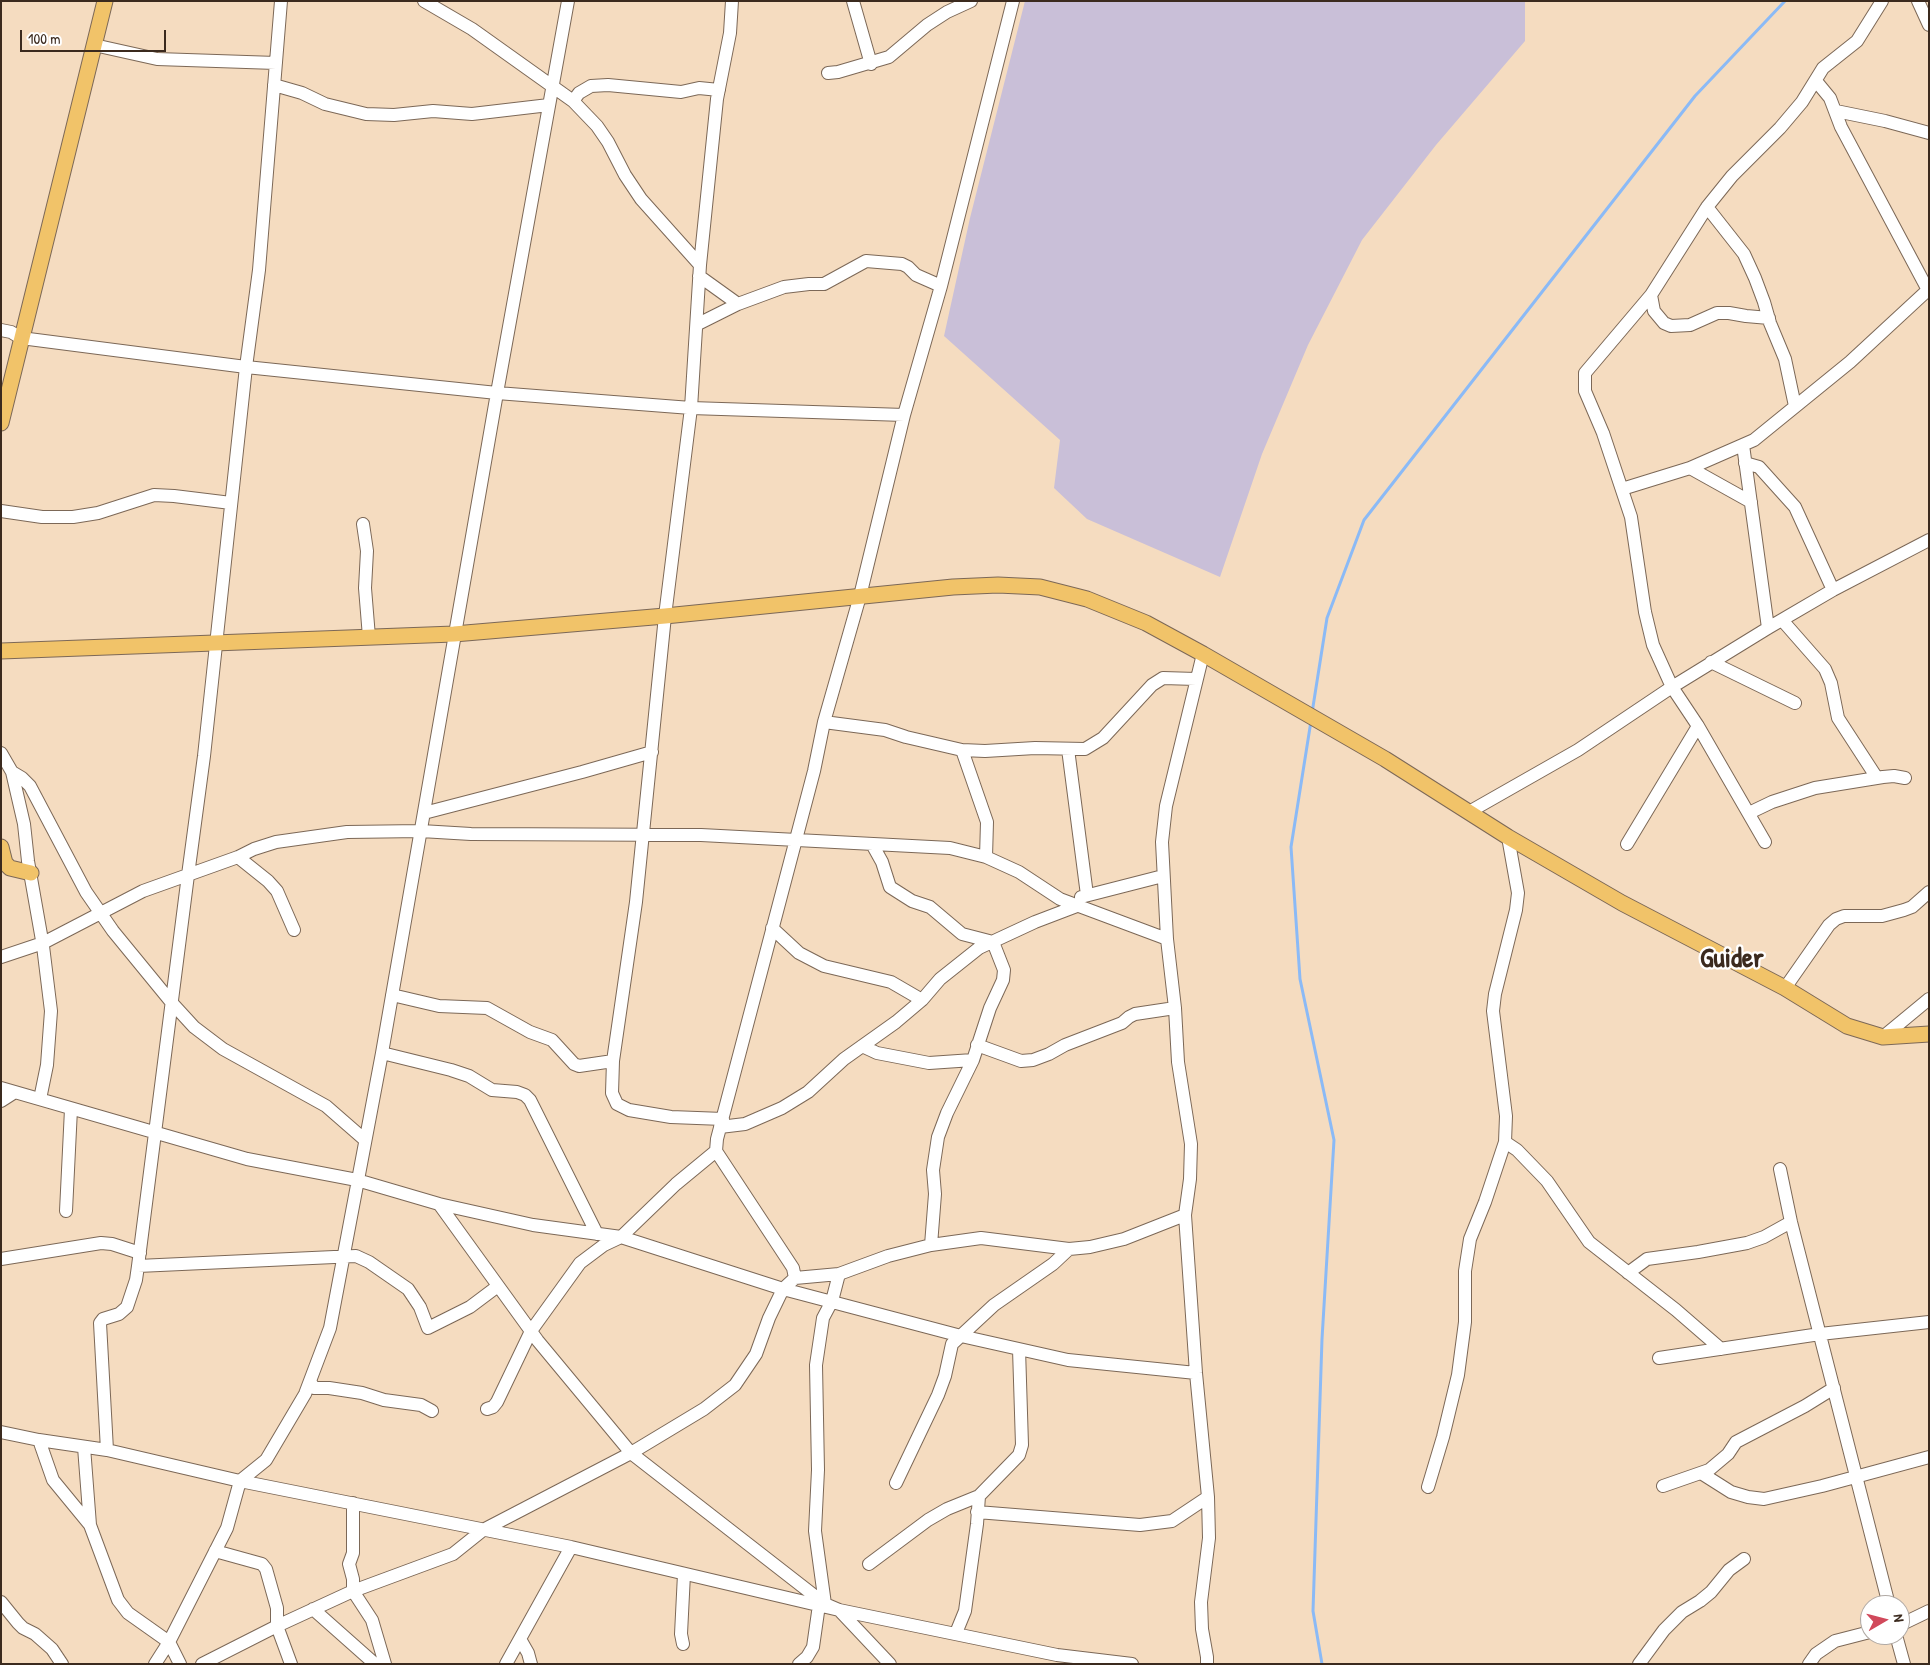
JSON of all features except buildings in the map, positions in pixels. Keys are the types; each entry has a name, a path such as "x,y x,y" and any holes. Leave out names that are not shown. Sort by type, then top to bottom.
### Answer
{"main road":[{"path":"1,423 105,1"},
{"path":"1,651 454,634 665,616 952,587 998,585 1040,587 1087,598 1146,623 1203,654 1384,759 1508,837 1622,903 1785,988 1847,1026 1883,1037 1929,1034"},
{"path":"1,847 5,863 10,868 30,873"}],"street":[{"path":"107,1450 100,1323 103,1319 119,1314 127,1307 136,1280 139,1259 204,756 246,367 260,261 281,1"},
{"path":"155,1664 169,1642 227,1528 240,1481 266,1460 305,1394 330,1328 342,1256 382,1053 496,393 568,1"},
{"path":"732,1 730,33 719,90 700,271 692,408 665,616 636,902 613,1061 612,1093 617,1104 628,1110 671,1117 746,1124 782,1108 808,1092 844,1059 896,1022 922,1000 940,979 979,948 1087,895 1163,876"},
{"path":"853,1 871,64"},
{"path":"828,73 871,64 889,57 927,25 947,12 971,1"},
{"path":"487,1409 493,1407 497,1402 532,1331 580,1264 604,1245 621,1237 676,1184 716,1151 824,722 860,596 904,415 940,286 1013,1"},
{"path":"1765,842 1698,726 1672,687 1654,645 1645,612 1631,517 1600,426 1585,391 1585,373 1651,294 1707,207 1732,176 1780,128 1802,102 1823,68 1857,41 1882,1"},
{"path":"1918,1 1929,25"},
{"path":"429,2 472,29 573,101 597,126 608,142 625,176 641,199 700,271 738,304"},
{"path":"94,45 157,59 276,63"},
{"path":"1622,490 1690,468 1754,440 1850,362 1928,290 1841,127 1830,98 1816,81"},
{"path":"274,84 302,93 325,104 366,114 394,115 433,111 472,114 549,105"},
{"path":"573,101 579,93 591,86 608,85 681,92 699,88 719,90"},
{"path":"1836,111 1885,121 1929,133"},
{"path":"1707,207 1744,254 1762,294 1785,359 1795,406"},
{"path":"698,324 738,304 784,288 808,284 824,284 866,261 902,264 916,275 940,286"},
{"path":"1651,294 1654,310 1664,323 1672,326 1690,325 1717,313 1769,318"},
{"path":"1,330 11,332 21,338 246,367 496,393 692,408 904,415"},
{"path":"1743,445 1768,628"},
{"path":"1745,463 1759,467 1795,507 1833,590"},
{"path":"1690,468 1751,502"},
{"path":"1,511 42,517 73,517 98,513 154,495 231,503"},
{"path":"363,524 367,551 365,588 369,637"},
{"path":"1469,812 1578,750 1672,687 1768,628 1833,590 1929,540"},
{"path":"1782,620 1825,669 1831,683 1838,718 1877,778"},
{"path":"1203,654 1166,806 1162,842 1167,939 1175,1008 1178,1062 1191,1144 1190,1179 1185,1215 1196,1373 1208,1498 1209,1538 1200,1602 1207,1664"},
{"path":"1711,662 1795,703"},
{"path":"824,722 876,728 962,750 1085,749 1103,738 1152,686 1164,678 1196,679"},
{"path":"1627,844 1698,726"},
{"path":"1068,749 1087,895"},
{"path":"962,750 987,822 986,857"},
{"path":"424,813 652,752"},
{"path":"1,753 12,772 24,824 30,873 43,942 51,1011 47,1065 40,1099"},
{"path":"12,772 30,786 86,892 172,1004 194,1027 223,1050 326,1106 365,1140"},
{"path":"1749,813 1772,802 1807,790 1877,778 1894,776 1905,778"},
{"path":"1,957 43,942 143,891 276,842 328,833 421,831 471,834 643,834 796,839 941,847 986,857 1020,872 1060,899 1167,939"},
{"path":"1428,1487 1443,1437 1458,1375 1465,1322 1465,1271 1470,1239 1485,1202 1505,1142 1506,1116 1493,1011 1494,994 1516,910 1518,893 1508,837"},
{"path":"872,844 882,862 890,887 912,901 930,907 962,934 994,942"},
{"path":"238,857 268,881 277,891 294,930"},
{"path":"1785,988 1829,925 1836,919 1844,916 1882,916 1904,910 1912,907 1929,892"},
{"path":"772,928 799,953 824,966 890,982 922,1000"},
{"path":"931,1245 935,1194 932,1170 938,1137 947,1113 973,1060 1004,974 1002,961 994,942"},
{"path":"392,995 439,1006 487,1008 530,1032 552,1040 574,1064 579,1066 613,1061"},
{"path":"1883,1037 1929,999"},
{"path":"977,1045 1021,1061 1032,1060 1122,1023 1135,1014 1175,1008"},
{"path":"862,1046 878,1054 929,1063 973,1060"},
{"path":"382,1053 469,1076 492,1090 517,1092 525,1095 530,1100 597,1234"},
{"path":"1,1088 71,1110 247,1159 358,1180 439,1204 533,1225 621,1237 783,1289 961,1336 1068,1360 1196,1373"},
{"path":"1,1101 15,1092"},
{"path":"66,1211 71,1110"},
{"path":"1505,1142 1517,1150 1547,1181 1589,1242 1676,1310 1720,1348"},
{"path":"716,1151 793,1268 795,1278"},
{"path":"1780,1169 1791,1222 1886,1595"},
{"path":"439,1204 538,1341 631,1453 822,1604"},
{"path":"202,1664 277,1626 353,1591 453,1554 483,1530 631,1453 704,1409 736,1384 756,1354 769,1318 783,1289 795,1278 839,1274 888,1256 931,1245 981,1238 1069,1249 1090,1247 1124,1239 1185,1215"},
{"path":"1628,1273 1647,1259 1747,1243 1764,1237 1791,1222"},
{"path":"1,1259 101,1243 112,1244 139,1259 356,1256 370,1262 408,1289 420,1307 428,1328 470,1306 498,1286"},
{"path":"896,1483 938,1395 945,1376 952,1344 994,1305 1054,1264 1069,1249"},
{"path":"805,1662 813,1647 822,1604 815,1530 818,1470 816,1364 823,1318 832,1301 839,1274"},
{"path":"1659,1358 1820,1334 1929,1322"},
{"path":"869,1564 947,1508 979,1496 1019,1455 1022,1445 1019,1349"},
{"path":"310,1381 314,1388 329,1388 384,1400 421,1405 432,1411"},
{"path":"1663,1486 1701,1473 1718,1463 1728,1454 1736,1442 1805,1406 1834,1388"},
{"path":"1,1432 39,1440 107,1450 240,1481 571,1547 822,1604 839,1610 1057,1655 1132,1664"},
{"path":"39,1440 53,1480 90,1525"},
{"path":"84,1447 90,1525 118,1600 128,1613 169,1642 180,1664"},
{"path":"1701,1473 1731,1492 1748,1497 1764,1498 1857,1477 1929,1457"},
{"path":"956,1633 965,1611 979,1496"},
{"path":"977,1512 1140,1525 1172,1521 1208,1498"},
{"path":"353,1503 353,1553 349,1564 353,1579 353,1591 372,1620 385,1664"},
{"path":"496,1664 508,1660 571,1547"},
{"path":"215,1551 262,1564 266,1569 277,1608 277,1626 291,1664"},
{"path":"1639,1664 1664,1630 1682,1612 1706,1596 1729,1570 1744,1559"},
{"path":"683,1644 681,1634 684,1574"},
{"path":"1,1602 23,1628 35,1634 52,1649 62,1664"},
{"path":"314,1609 375,1664"},
{"path":"839,1610 890,1664"},
{"path":"1910,1620 1929,1611"},
{"path":"1809,1664 1824,1648 1835,1641 1860,1635"},
{"path":"520,1639 532,1664"},
{"path":"1899,1645 1904,1664"}],"shaded area":[{"path":"1025,1 1525,1 1525,41 1436,145 1362,240 1308,345 1262,454 1220,577 1087,519 1054,488 1060,440 944,336 970,218"}],"waterway":[{"path":"1312,713 1327,618 1364,520 1695,96 1785,1"},
{"path":"1311,721 1291,847 1300,979 1334,1140 1322,1339 1313,1611 1322,1664"}],"district":[{"name":"Guider","path":"1732,960"}]}
